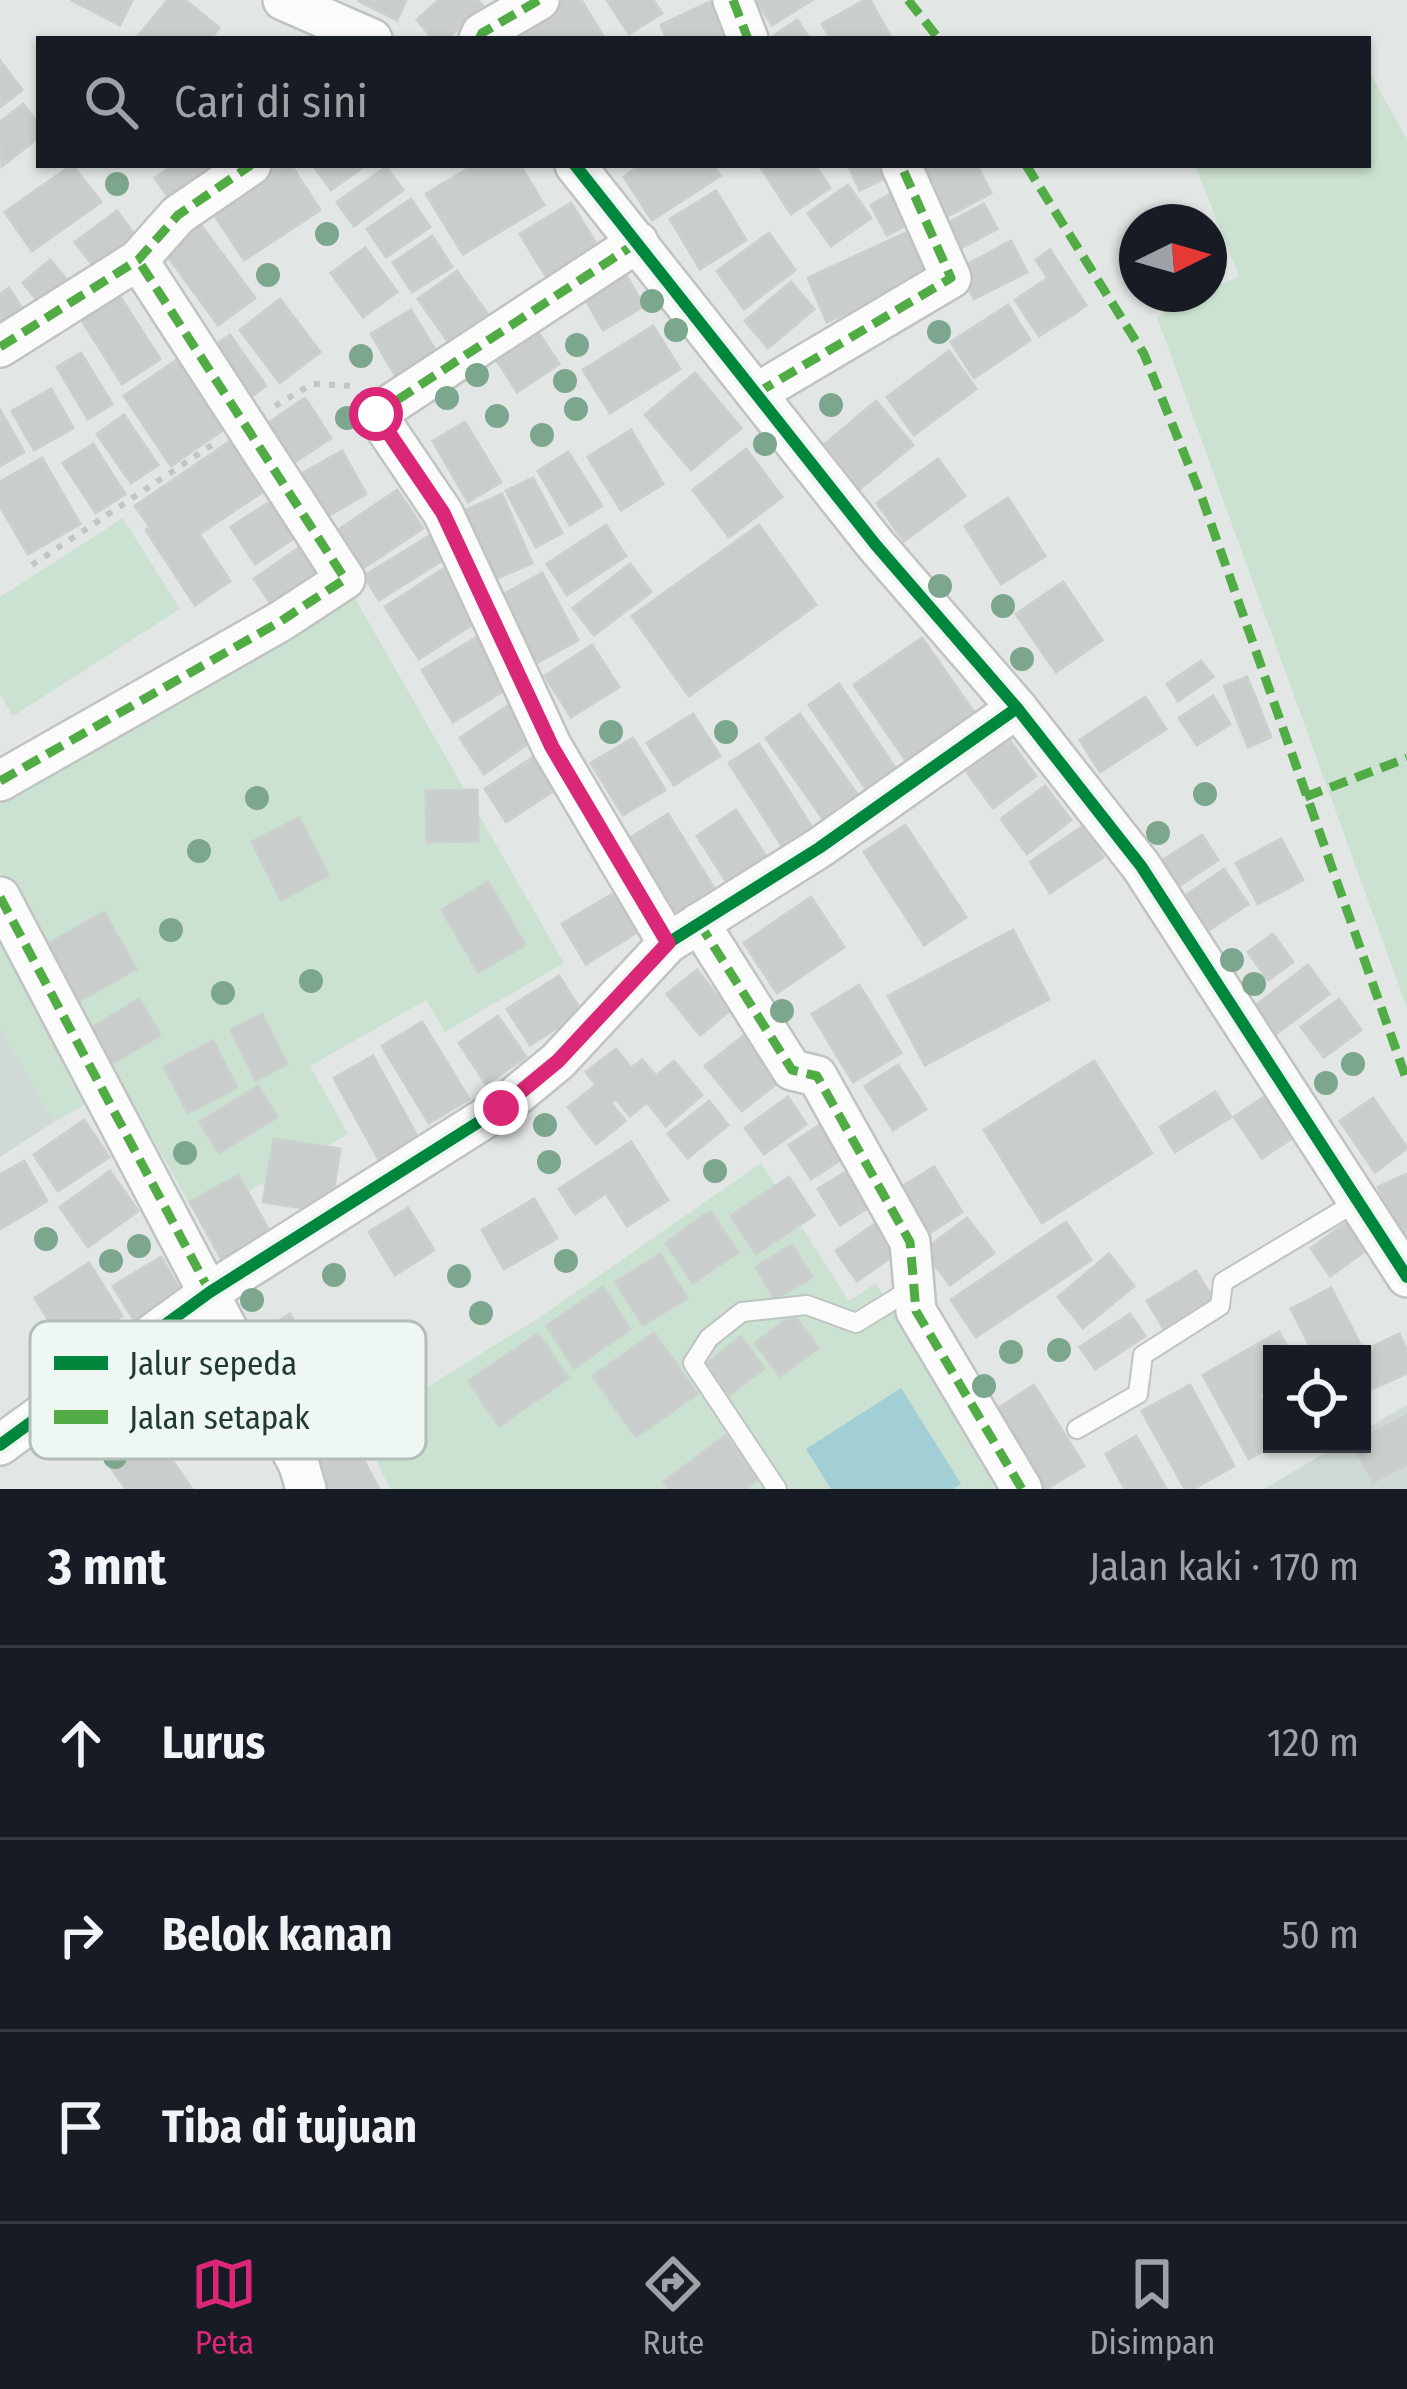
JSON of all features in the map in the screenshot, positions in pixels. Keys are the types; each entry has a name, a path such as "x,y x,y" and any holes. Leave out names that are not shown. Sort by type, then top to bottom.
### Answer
{"street":[{"path":"283,0 365,36"},
{"path":"484,36 539,0"},
{"path":"733,0 747,36"},
{"path":"0,346 138,260 178,215 247,168"},
{"path":"577,168 875,544 1017,707 1141,866 1407,1277"},
{"path":"757,393 951,278 902,168"},
{"path":"638,242 376,414 443,513 552,747 684,933 792,1070 817,1076 910,1242 916,1311 1022,1489"},
{"path":"0,781 281,622 345,579 138,260"},
{"path":"170,1321 501,1108 558,1061 684,933 819,848 1017,707"},
{"path":"0,897 225,1321"},
{"path":"0,1445 30,1423"},
{"path":"295,1459 306,1489"}],"lane":[{"path":"1077,1429 1138,1394 1143,1355 1220,1306 1223,1282 1358,1201"},
{"path":"777,1489 693,1363 709,1339 742,1312 806,1305 856,1323 914,1288"}],"path":[{"path":"32,565 312,384 357,386 376,414"}],"shaded area":[{"path":"0,1026 54,1122 0,1157"},
{"path":"1407,1405 1407,1489 1264,1489 1325,1453 1371,1453 1371,1426"}],"green space":[{"path":"1371,75 1407,139 1407,1008 1157,317 1167,312 1227,312 1227,282 1239,276 1227,246 1227,204 1210,204 1196,168 1371,168"},
{"path":"123,518 180,609 13,716 0,695 0,597"},
{"path":"349,588 564,963 445,1032 426,1000 310,1066 348,1134 199,1220 0,872 0,791"},
{"path":"0,925 95,1099 54,1122 0,1026"},
{"path":"761,1163 849,1301 876,1283 1008,1489 390,1489 376,1459 426,1459 426,1388 537,1319"}],"water":[{"path":"901,1388 961,1484 953,1489 831,1489 806,1449"}],"building":[{"path":"71,0 132,0 120,25"},
{"path":"168,0 185,0 219,28 212,36 138,36"},
{"path":"357,0 406,0 397,20"},
{"path":"439,0 477,0 483,6 450,36 430,36 417,20"},
{"path":"563,0 581,0 603,36 506,36"},
{"path":"607,0 653,0 662,13 629,34"},
{"path":"718,0 736,36 666,36 661,25"},
{"path":"756,0 812,0 772,25"},
{"path":"870,0 890,36 829,36 822,24"},
{"path":"797,20 808,36 773,36"},
{"path":"0,61 22,90 0,107"},
{"path":"23,104 36,121 36,139 2,166 0,122"},
{"path":"68,168 74,168 101,202 32,251 5,212"},
{"path":"170,168 224,168 173,204 155,178"},
{"path":"277,168 293,168 320,210 244,260 212,211"},
{"path":"315,168 362,168 331,190"},
{"path":"385,168 403,190 354,226 337,202"},
{"path":"469,168 522,168 544,205 463,254 426,194"},
{"path":"637,168 715,168 720,176 652,220 624,177"},
{"path":"761,168 817,168 830,188 791,214"},
{"path":"849,168 886,168 890,176 860,190"},
{"path":"920,168 978,168 991,193 946,217"},
{"path":"848,185 871,218 831,246 808,213"},
{"path":"898,190 914,221 887,235 871,205"},
{"path":"716,191 746,240 700,269 670,219"},
{"path":"411,199 430,227 386,257 367,229"},
{"path":"571,203 603,255 552,286 520,234"},
{"path":"984,204 997,229 952,253 938,228"},
{"path":"117,211 139,241 98,272 75,242"},
{"path":"200,224 255,298 218,325 164,251"},
{"path":"910,231 930,274 827,322 808,278"},
{"path":"769,233 795,270 744,309 717,271"},
{"path":"432,236 452,267 412,292 393,263"},
{"path":"1011,241 1027,272 974,299 959,269"},
{"path":"365,248 397,292 363,317 331,273"},
{"path":"1050,250 1086,305 1072,315 1036,260"},
{"path":"50,260 74,288 46,311 23,283"},
{"path":"623,270 644,306 603,330 582,293"},
{"path":"457,271 488,315 449,343 418,299"},
{"path":"1048,278 1072,315 1039,336 1015,300"},
{"path":"791,282 814,309 768,348 745,321"},
{"path":"9,288 28,318 0,335 0,294"},
{"path":"119,295 160,359 122,384 81,319"},
{"path":"280,299 320,352 280,383 240,330"},
{"path":"1008,305 1030,340 974,378 951,342"},
{"path":"411,310 438,355 398,380 371,334"},
{"path":"531,321 559,364 517,392 489,348"},
{"path":"653,326 680,369 610,413 583,370"},
{"path":"230,335 266,386 246,400 210,349"},
{"path":"949,351 976,389 914,435 887,397"},
{"path":"81,353 112,404 88,419 57,367"},
{"path":"184,355 231,424 171,466 124,396"},
{"path":"695,373 741,428 691,470 645,415"},
{"path":"51,389 73,428 34,450 12,411"},
{"path":"305,398 331,438 290,465 264,426"},
{"path":"876,401 913,445 860,489 824,445"},
{"path":"0,410 24,452 0,466"},
{"path":"124,415 158,465 131,483 97,434"},
{"path":"465,422 501,482 468,502 433,441"},
{"path":"631,430 663,484 621,510 588,457"},
{"path":"233,439 267,489 199,534 230,581 195,605 135,506"},
{"path":"93,444 125,494 96,513 63,463"},
{"path":"746,449 782,497 729,537 693,490"},
{"path":"342,451 366,494 326,517 301,474"},
{"path":"568,452 602,506 570,525 538,471"},
{"path":"42,458 80,524 28,554 0,506 0,482"},
{"path":"938,459 965,496 904,541 877,503"},
{"path":"533,478 562,533 536,547 506,491"},
{"path":"397,490 423,528 359,571 334,533"},
{"path":"502,494 532,563 484,584 455,515"},
{"path":"277,497 300,534 255,564 231,527"},
{"path":"1008,498 1045,556 1001,584 965,526"},
{"path":"606,525 626,556 567,595 547,564"},
{"path":"759,525 816,605 689,696 632,616"},
{"path":"434,533 449,556 379,600 364,576"},
{"path":"310,540 335,576 279,615 254,579"},
{"path":"630,564 651,592 594,635 573,608"},
{"path":"443,569 476,622 419,659 385,607"},
{"path":"542,573 578,640 533,665 497,598"},
{"path":"1063,582 1102,640 1056,672 1016,614"},
{"path":"477,637 508,688 453,722 422,670"},
{"path":"922,638 975,714 907,762 854,685"},
{"path":"592,645 619,687 571,717 545,676"},
{"path":"1201,661 1213,677 1178,701 1167,684"},
{"path":"1247,677 1271,737 1248,747 1224,686"},
{"path":"839,684 898,772 868,792 809,705"},
{"path":"1213,696 1230,724 1197,745 1179,718"},
{"path":"1145,697 1166,729 1100,772 1080,740"},
{"path":"512,703 536,738 484,774 460,738"},
{"path":"693,714 720,756 674,785 647,743"},
{"path":"800,714 857,794 823,819 766,738"},
{"path":"633,738 665,790 623,815 591,763"},
{"path":"1009,740 1036,776 993,808 967,772"},
{"path":"759,744 811,826 782,846 729,763"},
{"path":"544,750 565,783 506,822 485,789"},
{"path":"1045,786 1071,820 1027,854 1001,819"},
{"path":"477,790 478,841 427,842 426,791"},
{"path":"736,810 771,864 732,890 697,836"},
{"path":"668,814 714,888 669,917 622,843"},
{"path":"299,818 328,875 281,900 252,842"},
{"path":"905,825 966,917 924,945 864,852"},
{"path":"1083,826 1103,857 1050,893 1030,862"},
{"path":"1202,835 1218,860 1176,888 1160,862"},
{"path":"1281,839 1303,880 1258,904 1236,863"},
{"path":"1224,869 1248,904 1209,930 1185,896"},
{"path":"488,882 525,945 478,972 442,910"},
{"path":"621,889 644,928 586,964 562,924"},
{"path":"811,897 844,947 777,993 744,943"},
{"path":"104,912 136,969 72,1005 41,948"},
{"path":"1013,930 1049,999 925,1065 888,996"},
{"path":"1273,934 1293,962 1268,980 1248,952"},
{"path":"1308,965 1329,994 1276,1034 1255,1006"},
{"path":"697,970 729,1011 700,1035 667,994"},
{"path":"559,976 582,1012 530,1045 507,1009"},
{"path":"859,985 901,1053 853,1082 812,1014"},
{"path":"139,999 160,1035 106,1067 85,1032"},
{"path":"1339,999 1361,1030 1324,1057 1301,1027"},
{"path":"262,1014 287,1064 256,1080 231,1030"},
{"path":"498,1016 526,1057 486,1084 459,1043"},
{"path":"422,1022 469,1099 429,1123 382,1046"},
{"path":"746,1034 782,1079 742,1111 705,1066"},
{"path":"213,1041 237,1087 188,1113 164,1067"},
{"path":"616,1049 631,1068 642,1060 656,1076 674,1061 702,1095 666,1126 647,1102 630,1116 616,1099 611,1103 625,1121 596,1144 568,1107 596,1085 586,1072"},
{"path":"373,1056 418,1138 379,1160 334,1078"},
{"path":"1094,1061 1152,1153 1042,1223 984,1130"},
{"path":"898,1065 926,1109 893,1130 865,1086"},
{"path":"258,1086 277,1117 219,1153 200,1122"},
{"path":"1215,1092 1231,1117 1175,1152 1160,1127"},
{"path":"1267,1095 1295,1136 1262,1158 1234,1117"},
{"path":"788,1097 806,1124 764,1154 745,1128"},
{"path":"1373,1098 1407,1148 1375,1172 1340,1121"},
{"path":"709,1101 728,1125 688,1158 668,1134"},
{"path":"829,1119 851,1153 811,1179 789,1145"},
{"path":"84,1120 109,1157 58,1191 34,1155"},
{"path":"274,1139 340,1149 330,1212 263,1202"},
{"path":"631,1142 668,1200 627,1226 606,1193 575,1214 559,1189"},
{"path":"24,1161 47,1201 0,1229 0,1175"},
{"path":"854,1167 876,1203 840,1225 818,1189"},
{"path":"934,1167 962,1212 928,1234 900,1188"},
{"path":"110,1171 138,1211 88,1247 60,1207"},
{"path":"1407,1174 1407,1254 1378,1187"},
{"path":"238,1175 270,1232 222,1260 190,1202"},
{"path":"789,1177 814,1215 756,1254 731,1216"},
{"path":"534,1199 557,1238 504,1269 482,1230"},
{"path":"408,1208 434,1250 395,1275 369,1232"},
{"path":"710,1211 738,1252 693,1283 666,1243"},
{"path":"967,1218 994,1253 950,1285 924,1250"},
{"path":"879,1221 900,1251 857,1281 836,1251"},
{"path":"1066,1222 1091,1260 976,1337 951,1300"},
{"path":"1346,1223 1365,1251 1330,1276 1311,1248"},
{"path":"792,1245 812,1277 775,1299 756,1267"},
{"path":"660,1254 687,1298 643,1325 616,1282"},
{"path":"1109,1254 1134,1286 1083,1328 1058,1297"},
{"path":"161,1257 181,1292 134,1320 113,1286"},
{"path":"89,1263 122,1316 114,1321 49,1321 35,1298"},
{"path":"1196,1271 1213,1299 1164,1329 1147,1301"},
{"path":"603,1287 630,1329 574,1368 547,1326"},
{"path":"1331,1288 1360,1344 1309,1345 1291,1309"},
{"path":"1130,1314 1145,1336 1095,1369 1080,1347"},
{"path":"793,1315 818,1348 780,1376 755,1343"},
{"path":"1279,1332 1286,1345 1263,1345 1263,1393 1259,1395 1263,1451 1249,1459 1203,1375"},
{"path":"654,1333 697,1394 636,1437 593,1376"},
{"path":"538,1334 568,1378 499,1426 469,1381"},
{"path":"1399,1334 1407,1351 1407,1373 1371,1389 1371,1347"},
{"path":"741,1337 764,1368 728,1396 705,1365"},
{"path":"1034,1385 1084,1466 1046,1489 994,1411"},
{"path":"1190,1385 1234,1466 1185,1489 1142,1411"},
{"path":"1407,1415 1407,1464 1373,1482 1358,1453 1371,1453 1371,1434"},
{"path":"725,1436 758,1479 745,1489 670,1489 664,1482"},
{"path":"1136,1436 1166,1489 1125,1489 1106,1454"},
{"path":"127,1459 171,1459 192,1489 126,1489 112,1469"},
{"path":"363,1459 379,1489 316,1489 301,1460"}],"marked path":[{"path":"480,36 539,0"},
{"path":"733,0 747,36"},
{"path":"908,0 937,36"},
{"path":"0,347 138,260 178,215 247,168"},
{"path":"757,393 951,278 902,168"},
{"path":"1028,168 1144,354 1202,498 1407,1081"},
{"path":"638,242 376,414 443,513 552,747 668,943"},
{"path":"0,781 281,621 345,579 138,260"},
{"path":"1305,797 1407,758"},
{"path":"0,897 210,1292"},
{"path":"699,923 792,1070 817,1076 910,1242 916,1311 1022,1489"}],"cycle path":[{"path":"577,168 875,544 1017,708 1141,866 1407,1277"},
{"path":"170,1321 501,1108 558,1061 668,943 819,848 1017,708"},
{"path":"0,1445 30,1423"}],"route":[{"path":"376,414 443,513 552,747 668,943 558,1061 501,1108"}]}
